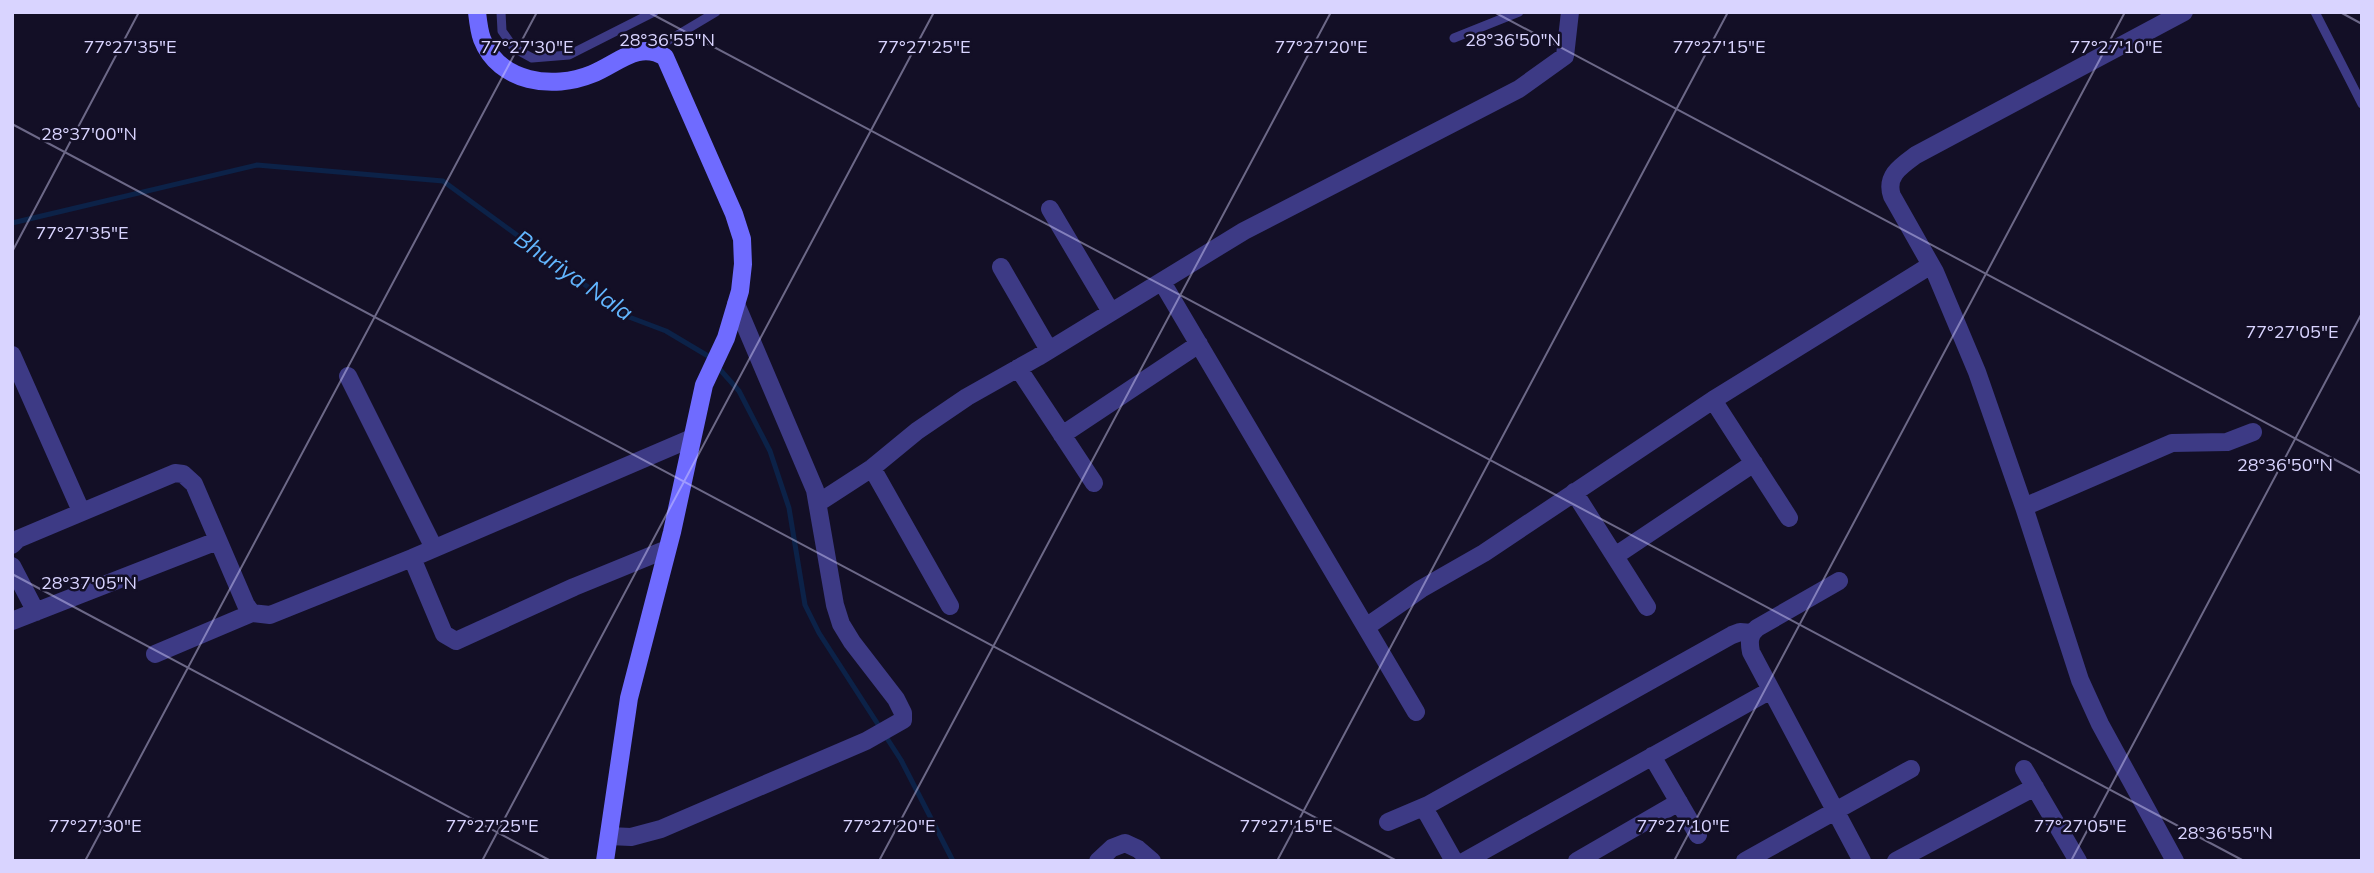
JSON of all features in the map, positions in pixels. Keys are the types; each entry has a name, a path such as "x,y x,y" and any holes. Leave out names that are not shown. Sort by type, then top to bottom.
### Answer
{"street":[{"path":"477,12 482,39 496,60 511,73 531,81 556,82 590,75 641,50 654,49 665,57 734,214 742,239 743,264 736,304 726,338 704,385 667,549 626,710 605,861"},
{"path":"818,503 872,468 937,416 1244,231 1519,89 1565,56 1570,12"},
{"path":"2175,861 2100,724 2080,680 1977,372 1931,265 1889,187 1892,176 1899,167 1916,155 2184,12"},
{"path":"1050,209 1111,312"},
{"path":"1366,626 1713,400 1931,265"},
{"path":"1001,267 1049,350"},
{"path":"1162,282 1416,712"},
{"path":"609,836 631,837 652,832 866,741 900,723 904,716 895,699 841,624 835,605 818,503 808,470 736,304"},
{"path":"1062,435 1199,344"},
{"path":"12,355 81,511"},
{"path":"1018,368 1094,483"},
{"path":"348,376 434,548"},
{"path":"1713,400 1789,518"},
{"path":"2024,507 2172,443 2227,442 2253,432"},
{"path":"155,654 252,613 270,615 412,558 692,438"},
{"path":"1615,556 1754,463"},
{"path":"872,468 950,606"},
{"path":"12,545 18,539 81,511 175,473 183,474 194,484 252,613"},
{"path":"1574,492 1647,607"},
{"path":"12,621 218,541"},
{"path":"412,558 444,634 456,641 574,587 667,549"},
{"path":"12,566 36,612"},
{"path":"1839,581 1758,628 1752,633 1749,642 1751,652 1770,690 1862,861"},
{"path":"1388,822 1428,805 1732,635 1740,632 1752,633"},
{"path":"1465,861 1770,690"},
{"path":"1652,756 1698,835"},
{"path":"1745,861 1911,769"},
{"path":"2024,769 2070,858"},
{"path":"1896,861 2035,787"},
{"path":"1577,861 1679,803"},
{"path":"1428,805 1427,813 1454,861"},
{"path":"1098,861 1112,848 1125,843 1138,849 1152,861"}],"lane":[{"path":"501,12 502,31 514,47 532,58 569,55 654,12"},
{"path":"654,49 716,12"},
{"path":"1454,38 1519,12"},
{"path":"2315,12 2362,104"}],"waterway":[{"name":"Bhuriya Nala","path":"12,223 257,165 443,181 629,317 666,331 708,356 739,391 770,451 789,508 805,605 819,633 901,760 953,861"}]}
